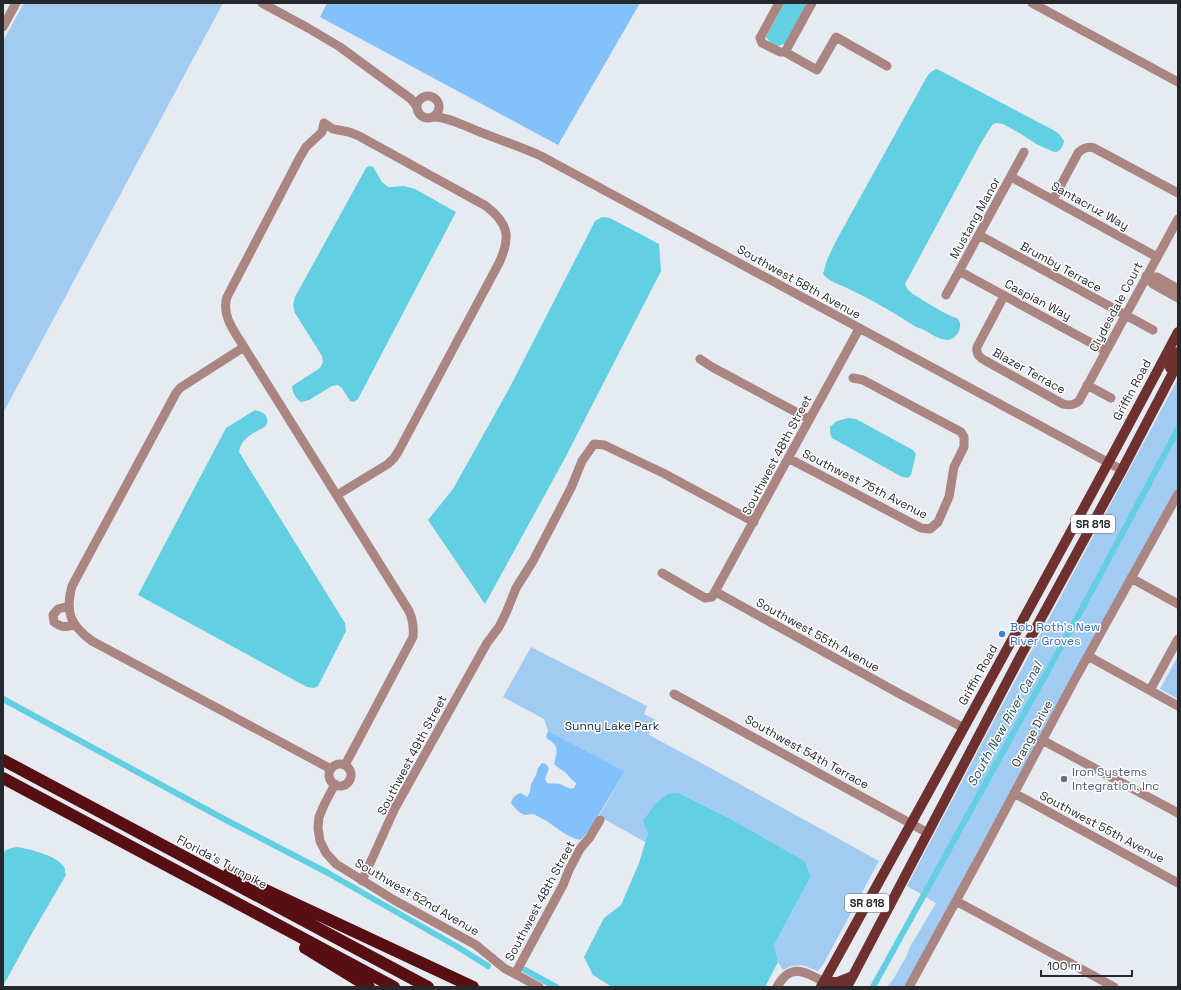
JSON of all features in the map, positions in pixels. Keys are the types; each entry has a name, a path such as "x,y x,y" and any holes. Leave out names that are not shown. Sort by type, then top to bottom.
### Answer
{"highway":[{"name":"Florida's Turnpike","path":"3,760 428,987"},
{"path":"3,778 394,987"},
{"path":"186,858 229,873 473,987"},
{"path":"264,918 305,948 369,987"}],"main road":[{"name":"Griffin Road","path":"824,985 1035,600 1178,332"},
{"path":"1170,377 1168,372 1178,352"},
{"name":"SR 818","path":"847,987 1020,657 1122,470 1178,363"},
{"path":"1035,600 1032,612 1033,616 1039,623"},
{"path":"1020,657 1025,633 1022,623"},
{"path":"824,985 838,982 853,976"}],"street":[{"path":"3,27 16,3"},
{"path":"262,3 340,47 411,99 423,117 434,117 437,113 439,104 435,98 419,96 397,88"},
{"path":"779,3 760,38 762,43 780,52 785,52 817,70 836,37 887,66"},
{"path":"785,52 812,3"},
{"path":"1032,3 1178,82"},
{"path":"417,107 418,103 424,97"},
{"name":"Southwest 58th Avenue","path":"439,104 460,123"},
{"name":"Southwest 58th Avenue","path":"434,117 460,123 535,153 1122,470"},
{"path":"337,496 388,464 398,452 503,254 507,236 502,221 495,213 479,202 359,136 349,132 333,129 324,123 322,132 306,147 300,157 226,297 225,312 244,347 413,619 413,637 345,765"},
{"path":"1053,200 1078,153 1081,149 1089,146 1178,193"},
{"name":"Mustang Manor","path":"946,295 1024,152"},
{"name":"Santacruz Way","path":"1010,177 1157,257"},
{"name":"Clydesdale Court","path":"1073,405 1079,401 1146,276 1157,257 1174,234 1178,219"},
{"name":"Brumby Terrace","path":"979,236 1153,330"},
{"name":"Caspian Way","path":"959,271 1106,350"},
{"path":"1146,276 1157,277 1178,289"},
{"path":"1146,276 1153,284 1178,298"},
{"name":"Blazer Terrace","path":"1004,296 977,347 977,354 986,362 1064,404 1073,405"},
{"name":"Southwest 48th Street","path":"716,592 859,329"},
{"path":"244,347 180,388 176,393 72,586 69,606 70,614 74,624 82,634 92,641 331,769"},
{"path":"700,359 712,367 809,419"},
{"name":"Southwest 75th Avenue","path":"788,458 921,528 930,529 938,522 949,497 954,466 964,447 964,437 960,432 947,424 863,380 853,378"},
{"path":"1087,385 1111,398"},
{"name":"Southwest 49th Street","path":"362,881 396,808 487,643 499,627 516,588 533,561 564,502 582,461 594,444 604,445 663,473 754,522"},
{"name":"Orange Drive","path":"909,987 1042,740 1178,494"},
{"path":"662,573 705,598 712,597 716,592"},
{"path":"1131,578 1178,604"},
{"name":"Southwest 55th Avenue","path":"716,592 964,728"},
{"path":"69,606 58,609 53,615 54,622 59,626 66,627 74,624"},
{"path":"1150,690 1178,639"},
{"path":"1088,656 1178,706"},
{"name":"Southwest 54th Terrace","path":"674,694 928,833"},
{"path":"1042,740 1178,813"},
{"path":"339,764 345,765 350,771 350,780 343,785 335,784 330,778 331,769 339,764"},
{"name":"Southwest 52nd Avenue","path":"335,784 319,817 318,828 320,841 326,853 336,864 394,900 476,945 504,968 539,987"},
{"name":"Southwest 55th Avenue","path":"1014,794 1178,883"},
{"name":"Southwest 48th Street","path":"515,974 563,885 580,849 590,837 600,820"},
{"path":"956,901 1114,987"},
{"path":"777,987 788,973 797,970 809,974 824,985"}],"green space":[{"path":"24,3 223,3 3,413 3,41"},
{"path":"1178,379 1178,488 1029,757 905,987 887,987 894,978 936,903 907,886 992,724"},
{"name":"Sunny Lake Park","path":"531,647 647,706 644,714 656,720 649,735 879,861 824,963 818,971 802,965 791,966 783,970 778,962 774,945 811,876 805,861 727,817 679,793 648,833 645,842 599,816 625,771 548,731 544,719 503,697"},
{"path":"1178,656 1178,699 1160,689"}],"shaded area":[{"path":"327,3 640,3 558,145 320,17"},
{"path":"784,3 807,3 787,40 784,44 778,46 770,42 766,37"},
{"path":"937,69 1055,131 1064,141 1060,150 1054,152 1038,145 1003,124 996,123 992,125 981,143 905,284 908,290 913,294 937,309 956,318 960,322 958,333 955,337 948,340 939,338 916,327 875,302 831,281 823,274 827,260 836,241 924,82 929,74"},
{"path":"369,166 373,167 382,182 388,187 404,186 415,189 456,212 358,399 354,402 350,401 342,388 338,385 332,386 309,400 301,402 297,399 292,386 320,368 323,362 322,356 295,313 293,305 295,297 366,168"},
{"path":"602,217 610,218 659,244 661,271 565,458 485,604 428,520 453,489 510,387 595,221"},
{"path":"255,410 261,412 267,417 266,426 245,439 239,452 345,623 346,631 318,686 314,688 307,687 138,595 226,428"},
{"path":"848,418 856,419 913,450 916,454 911,475 908,478 902,477 832,438 830,427 837,421"},
{"path":"548,731 625,771 589,831 580,840 563,833 536,815 523,814 511,803 514,796 521,793 527,797 538,768 542,763 546,764 549,768 545,779 547,783 560,784 572,789 574,788 576,783 554,764 556,748 555,745 546,737"},
{"path":"679,793 727,817 805,861 811,876 774,945 778,962 765,987 612,987 593,975 584,957 604,918 621,905 639,863 648,833 643,821 656,803 668,794"},
{"path":"18,847 44,854 57,860 65,869 66,875 3,986 3,854 7,849"}],"waterway":[{"name":"South New River Canal","path":"873,987 1084,605 1178,429"},
{"path":"3,699 224,819 328,873 456,946 488,966"},
{"path":"525,970 556,987"}],"place":[{"name":"Bob Roth's New River Groves","path":"1002,634"},
{"name":"Iron Systems Integration, Inc","path":"1064,779"}]}
